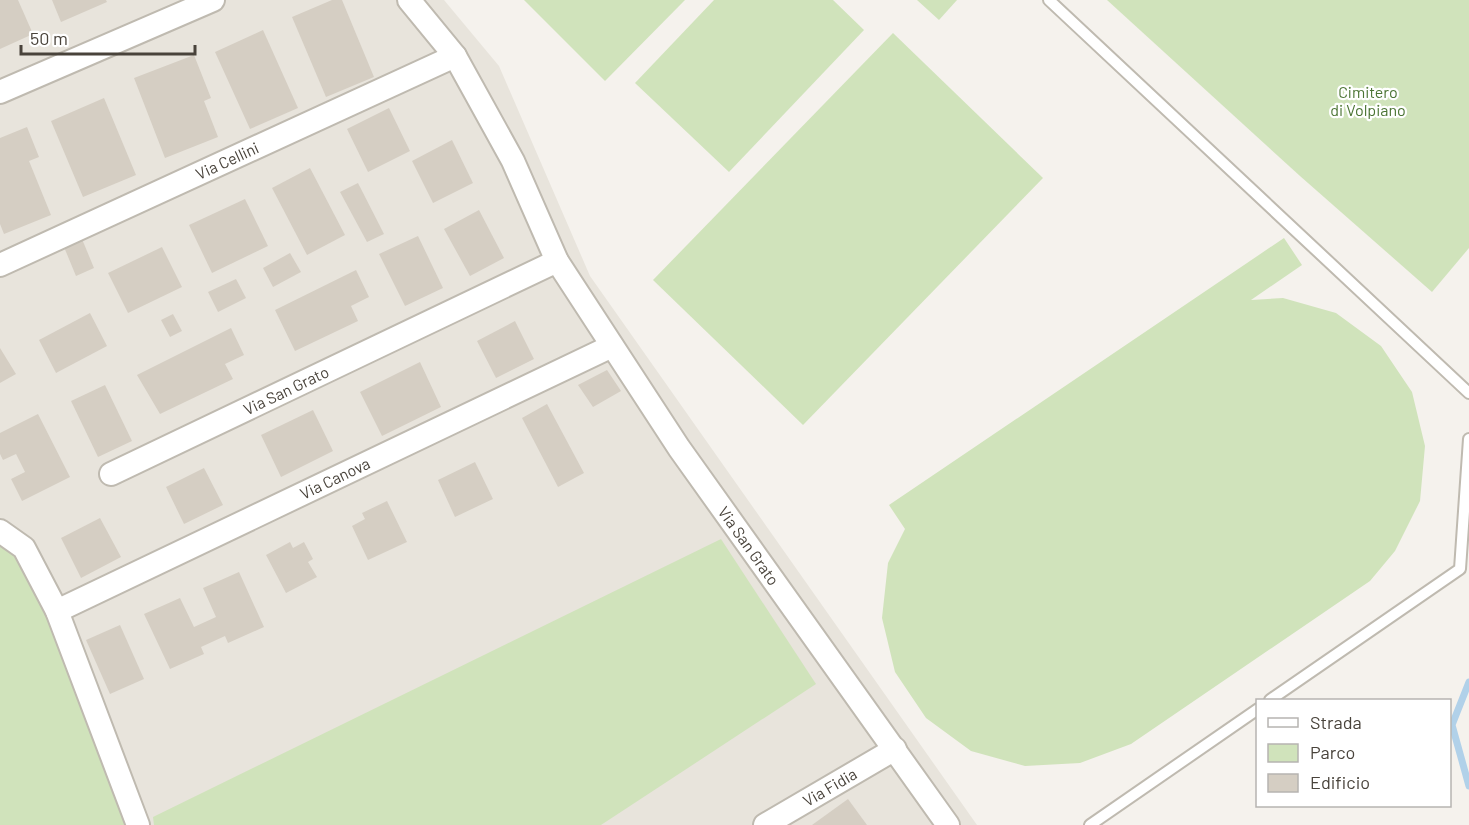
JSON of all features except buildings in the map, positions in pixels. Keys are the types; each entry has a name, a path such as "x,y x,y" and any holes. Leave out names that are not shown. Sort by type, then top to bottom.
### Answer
{"street":[{"path":"0,92 213,0"},
{"name":"Via San Grato","path":"409,0 455,56 513,161 557,261 612,346 679,448 948,825"},
{"name":"Via Cellini","path":"0,265 455,56"},
{"name":"Via San Grato","path":"111,474 557,261"},
{"name":"Via Canova","path":"57,610 612,346"},
{"path":"0,531 24,548 57,610 138,825"},
{"name":"Via Fidia","path":"765,825 895,749"}],"lane":[{"path":"1048,0 1469,393"},
{"path":"1272,699 1465,570 1469,439"},
{"path":"1090,825 1256,710"}],"shaded area":[{"path":"0,0 444,0 499,66 590,276 977,825 0,825"}],"green space":[{"path":"524,0 685,0 605,81"},
{"path":"714,0 833,0 864,30 729,172 635,83"},
{"path":"917,0 957,0 939,20"},
{"name":"Cimitero di Volpiano","path":"1107,0 1469,0 1469,248 1432,292 1300,176"},
{"path":"893,33 1043,178 803,425 653,280"},
{"path":"1284,238 1302,265 1251,300 1283,298 1336,313 1381,346 1412,392 1425,446 1420,501 1395,551 1370,581 1131,744 1080,763 1025,766 971,751 926,718 895,672 882,618 888,563 905,529 889,505"},
{"path":"721,539 816,684 601,825 154,825 153,817"},
{"path":"0,541 28,563 132,825 0,825"}],"waterway":[{"path":"1469,682 1452,725 1469,786"}]}
